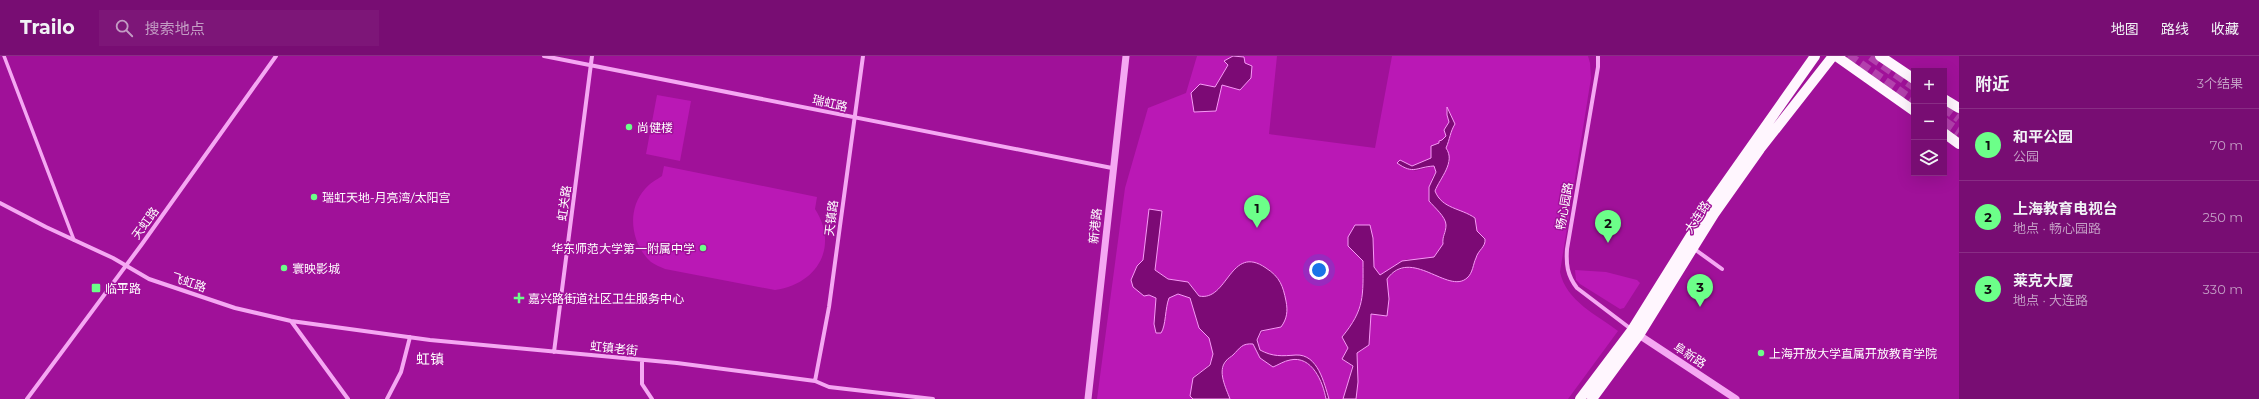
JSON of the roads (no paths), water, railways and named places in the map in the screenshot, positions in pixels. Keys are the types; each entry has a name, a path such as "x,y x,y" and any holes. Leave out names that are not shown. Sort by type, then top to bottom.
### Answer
{"main road":[{"name":"大连路","path":"1580,399 1635,332 1708,208 1815,56"},
{"name":"大连路","path":"1592,399 1714,214 1760,149 1834,56"},
{"path":"1834,56 1911,109"},
{"path":"1880,56 1911,77"},
{"path":"1947,101 1959,108"},
{"path":"1947,135 1959,144"}],"street":[{"path":"4,56 74,240"},
{"name":"天虹路","path":"27,399 126,266 276,56"},
{"name":"瑞虹路","path":"544,56 1112,168"},
{"name":"虹关路","path":"554,352 592,56"},
{"name":"天镇路","path":"815,382 829,307 863,56"},
{"name":"新港路","path":"1088,399 1112,168 1126,56"},
{"name":"畅心园路","path":"1598,56 1567,249 1566,266 1571,280 1577,288 1635,332"},
{"name":"飞虹路","path":"0,203 149,278 234,308 291,321"},
{"path":"1693,248 1722,269"},
{"path":"291,321 348,399"},
{"name":"虹镇老街","path":"291,321 410,337 642,361 677,363 815,382 829,387 933,399"},
{"name":"阜新路","path":"1635,332 1736,399"},
{"path":"387,399 401,372 410,337"},
{"path":"642,361 642,384 652,399"}],"tunnel":[{"path":"1848,56 1911,100"},
{"path":"1871,56 1911,84"},
{"path":"1947,109 1959,118"},
{"path":"1947,124 1959,132"}],"place":[{"name":"尚健楼","path":"629,127"},
{"name":"瑞虹天地-月亮湾/太阳宫","path":"314,197"},
{"name":"和平公园","path":"1257,228"},
{"name":"上海教育电视台","path":"1608,243"},
{"name":"华东师范大学第一附属中学","path":"703,248"},
{"name":"寰映影城","path":"284,268"},
{"name":"临平路","path":"96,288"},
{"name":"嘉兴路街道社区卫生服务中心","path":"519,298"},
{"name":"莱克大厦","path":"1700,307"},
{"name":"上海开放大学直属开放教育学院","path":"1761,353"}],"district":[{"name":"虹镇","path":"430,359"}]}
